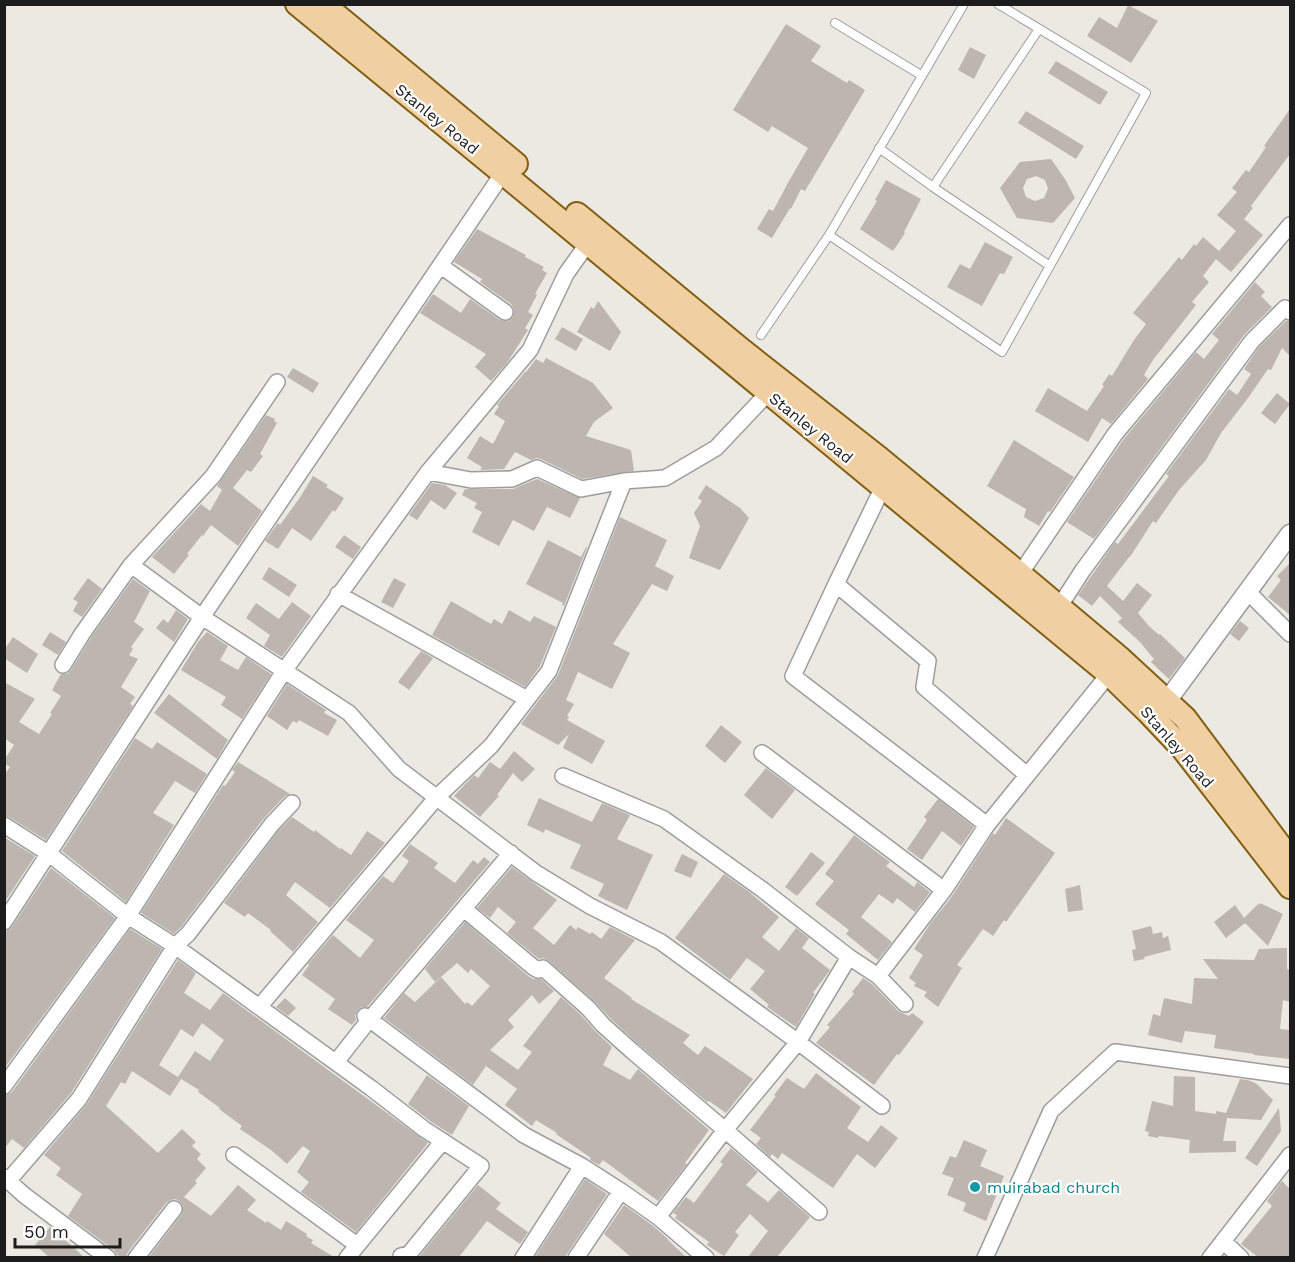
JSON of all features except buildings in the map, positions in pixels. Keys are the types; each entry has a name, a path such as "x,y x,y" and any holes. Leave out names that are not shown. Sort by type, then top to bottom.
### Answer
{"main road":[{"name":"Stanley Road","path":"297,4 883,487 1122,677 1167,701 1185,718 1290,859"},
{"name":"Stanley Road","path":"323,4 724,336 879,458 1059,607 1183,749 1290,887"}],"street":[{"path":"4,922 202,617 503,173"},
{"path":"1020,574 1115,434 1290,225"},
{"path":"4,1086 128,916 284,671 338,594 428,472 530,350 566,274 588,243"},
{"path":"441,266 505,312"},
{"path":"1059,607 1083,570 1252,341 1285,308 1290,312"},
{"path":"63,665 130,565 213,476 277,382"},
{"path":"428,472 471,480 512,478 537,468 581,489 665,478 716,448 768,393"},
{"path":"260,1006 437,797 491,746 549,671 624,482"},
{"path":"883,487 793,676 987,825"},
{"path":"1167,701 1290,535"},
{"path":"130,565 202,617 349,713 399,769 536,873 590,906 661,942 882,1106"},
{"path":"836,584 928,661 924,687 1027,775"},
{"path":"1247,591 1290,634"},
{"path":"338,594 527,699"},
{"path":"878,976 944,890 987,825 1027,775 1122,677"},
{"path":"762,753 944,890"},
{"path":"563,776 664,819 763,890 849,957 878,976 905,1004"},
{"path":"108,1257 6,1179 79,1099 175,946 188,934 272,824 292,803"},
{"path":"4,825 48,853 128,916 260,1006 424,1129 481,1166 409,1254 400,1256 402,1257"},
{"path":"336,1062 367,1018 512,853"},
{"path":"464,909 533,967 538,970 543,968 632,1051 819,1212"},
{"path":"658,1217 725,1130 798,1042 849,957"},
{"path":"367,1018 524,1135 582,1166 658,1217 702,1256"},
{"path":"985,1257 1052,1111 1115,1052 1290,1076"},
{"path":"234,1155 352,1251 443,1141"},
{"path":"1210,1257 1290,1155"},
{"path":"523,1257 582,1166"},
{"path":"576,1257 621,1191"},
{"path":"136,1257 174,1209"},
{"path":"1223,1241 1241,1257"}],"lane":[{"path":"761,335 829,235 964,4"},
{"path":"829,235 1002,352 1146,93 998,4"},
{"path":"835,23 921,75"},
{"path":"933,187 1039,29"},
{"path":"879,148 1050,266"}],"place":[{"name":"muirabad church","path":"975,1187"}]}
